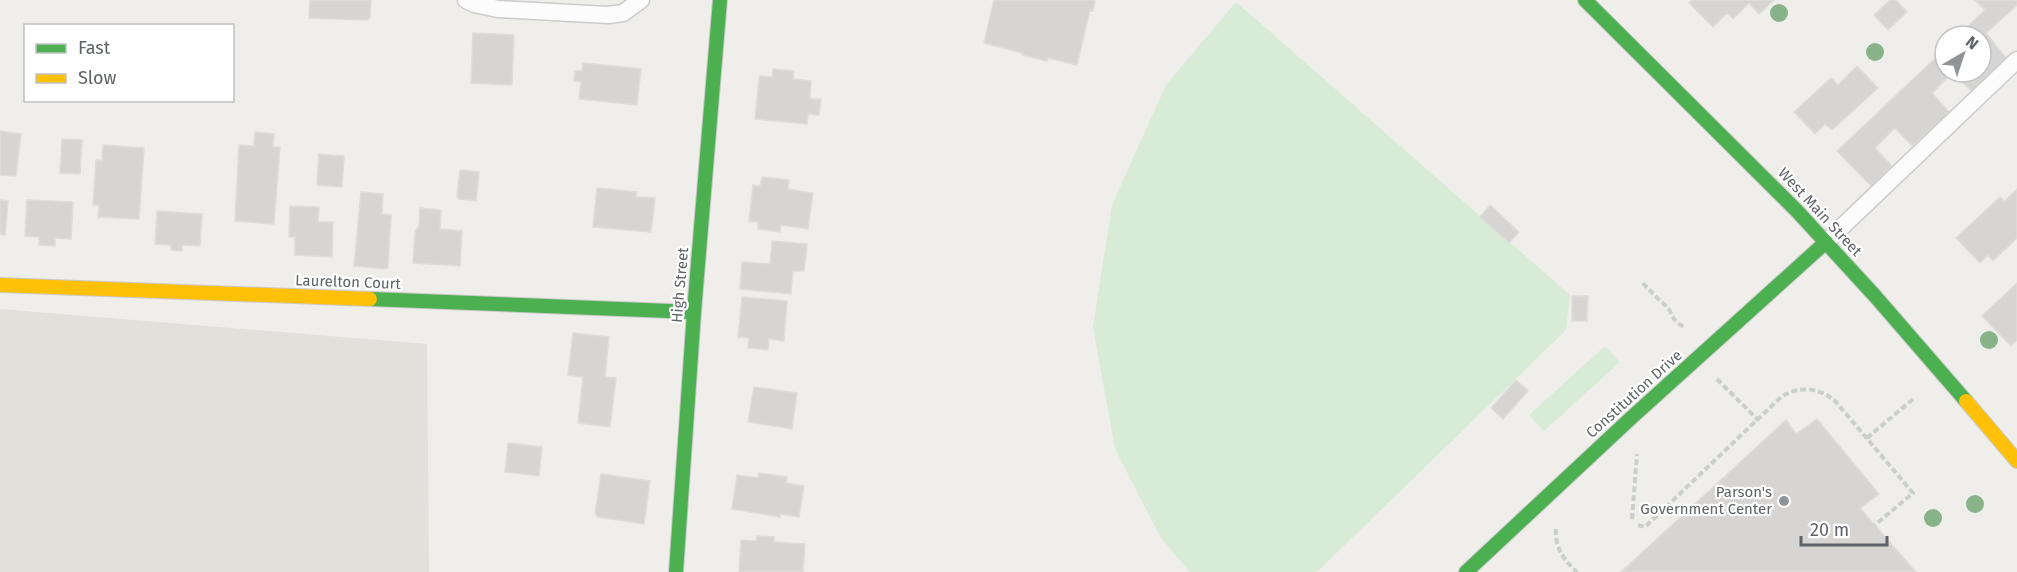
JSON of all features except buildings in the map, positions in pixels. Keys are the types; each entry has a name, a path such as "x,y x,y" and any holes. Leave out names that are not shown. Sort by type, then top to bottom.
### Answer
{"main road":[{"name":"High Street","path":"676,572 694,312 720,0"},
{"name":"West Main Street","path":"1585,0 1768,181 1826,242 1909,332 2017,461"},
{"name":"Constitution Drive","path":"1466,572 1631,418 1826,242"},
{"name":"Laurelton Court","path":"0,285 694,312"}],"lane":[{"path":"466,0 498,9 608,15 623,13 641,0"},
{"path":"1826,242 2017,60"}],"path":[{"path":"1643,283 1667,307 1677,323 1690,328"},
{"path":"1711,373 1758,420"},
{"path":"1638,525 1645,527 1789,392 1810,389 1829,395 1913,493 1875,525"},
{"path":"1867,438 1913,399"},
{"path":"1632,519 1638,452"},
{"path":"1557,521 1556,543 1561,555 1577,572"}],"shaded area":[{"path":"0,309 427,344 429,572 0,572"}],"green space":[{"path":"1236,2 1570,295 1566,330 1317,572 1190,572 1161,538 1115,449 1093,327 1112,205 1166,85"},
{"path":"1605,346 1620,362 1544,431 1529,415"}],"traffic: fast":[{"path":"676,572 694,312 720,0"},
{"path":"1585,0 1797,211 1966,401"},
{"path":"1466,572 1631,418 1826,242"},
{"path":"370,299 694,312"}],"traffic: slow":[{"path":"0,285 370,299"},
{"path":"1966,401 2017,461"}],"place":[{"name":"Parson's Government Center","path":"1784,501"}]}
